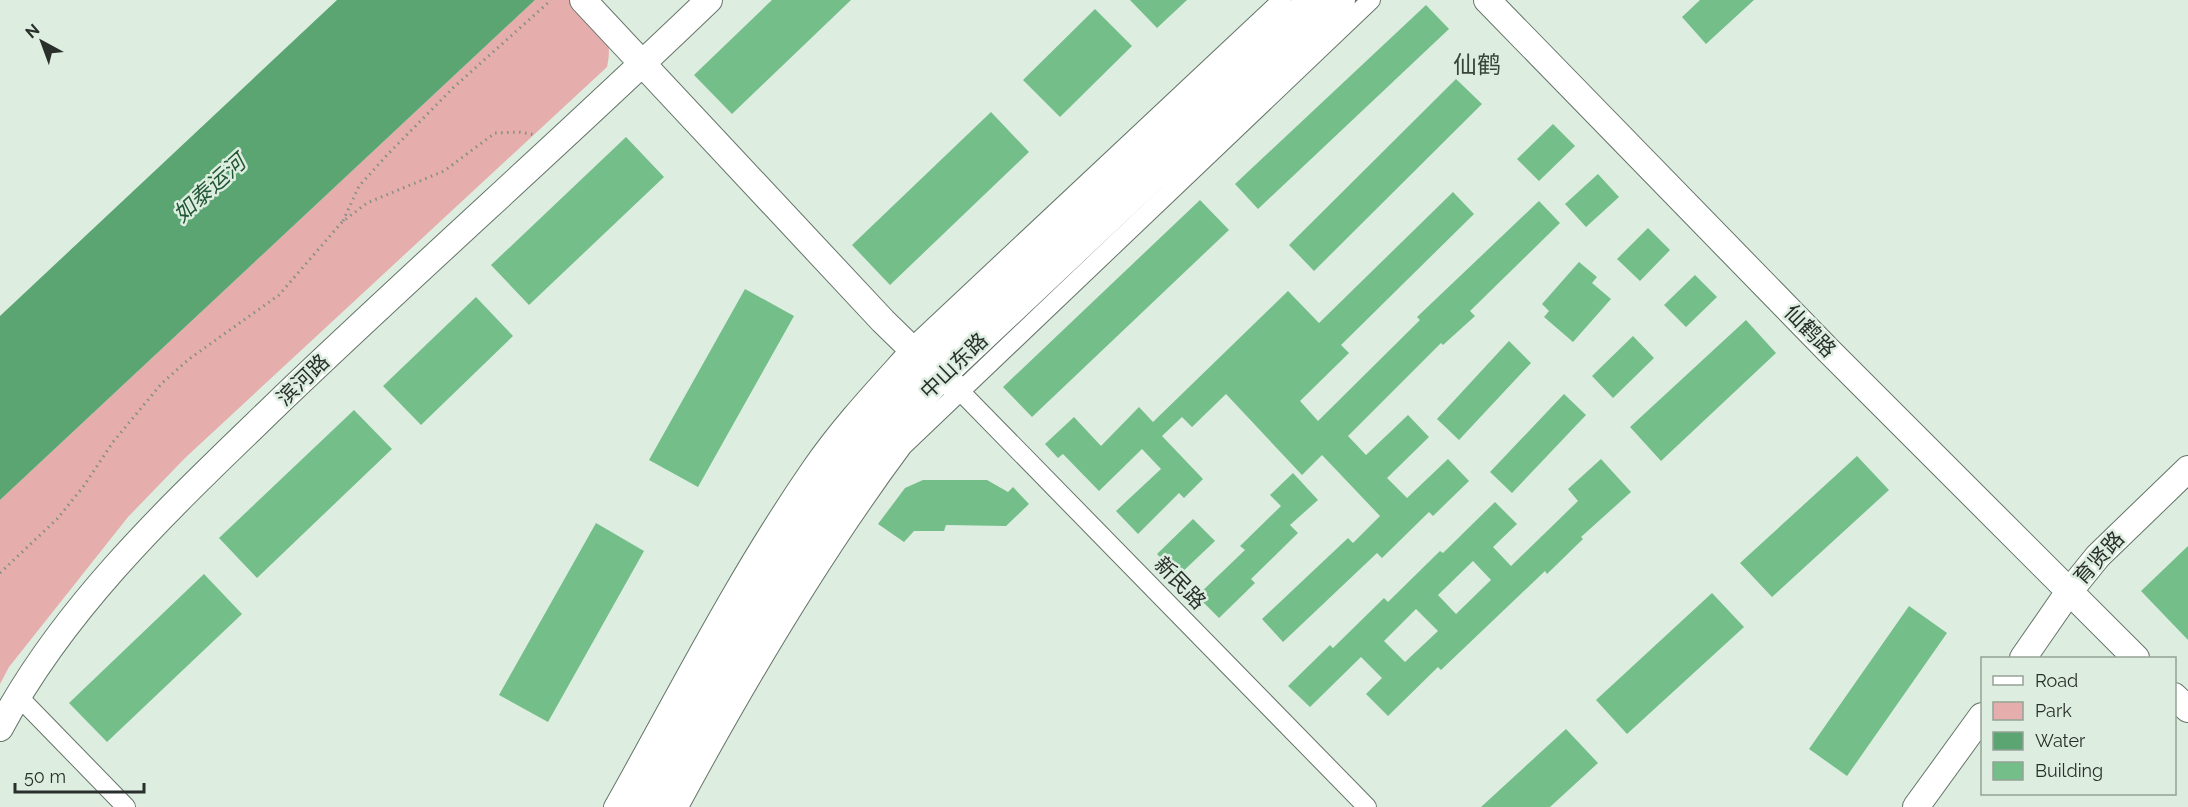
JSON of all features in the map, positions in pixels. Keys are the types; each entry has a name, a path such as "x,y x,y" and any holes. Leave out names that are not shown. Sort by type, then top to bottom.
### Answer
{"main road":[{"name":"中山东路","path":"661,807 757,633 837,502 934,369 1312,0"},
{"name":"中山东路","path":"636,807 772,567 848,449 1341,0"}],"street":[{"name":"滨河路","path":"0,728 17,695 108,575 182,496 416,270 643,64 709,0"},
{"path":"679,807 798,601 854,512 903,446 934,369 1282,0"},
{"path":"613,807 728,602 807,474 868,395 934,369 1371,0"},
{"name":"仙鹤路","path":"1487,0 2068,593 2135,657"},
{"path":"587,4 934,369"},
{"name":"新民路","path":"934,369 1367,807"},
{"name":"育贤路","path":"2024,657 2068,593 2098,556 2188,469"},
{"path":"17,695 126,807"},
{"path":"2176,697 2188,709"},
{"path":"1916,807 1981,719"}],"path":[{"path":"342,222 359,186 388,154 454,87 551,0"},
{"path":"0,573 57,519 83,487 113,442 162,383 189,358 279,295 342,222 368,203 444,171 495,133 519,132 558,141"}],"green space":[{"path":"535,0 574,0 597,22 606,36 609,55 607,67 185,458 128,517 9,667 0,684 0,500"}],"water":[{"name":"如泰运河","path":"337,0 535,0 0,500 0,316"}],"building":[{"path":"772,0 851,0 732,114 694,75"},
{"path":"1130,0 1187,0 1157,28"},
{"path":"1700,0 1754,0 1706,44 1682,17"},
{"path":"1426,5 1449,29 1258,209 1235,184"},
{"path":"1095,9 1132,46 1060,117 1023,80"},
{"path":"1456,79 1482,104 1314,271 1289,245"},
{"path":"991,112 1029,152 890,285 852,245"},
{"path":"1553,124 1575,146 1539,181 1517,159"},
{"path":"626,137 664,177 529,305 491,265"},
{"path":"1598,174 1619,197 1586,227 1565,204"},
{"path":"1453,192 1474,214 1341,345 1349,353 1300,401 1318,421 1420,320 1417,317 1539,201 1560,223 1470,311 1475,316 1443,345 1441,343 1348,436 1366,455 1408,415 1429,437 1387,478 1407,498 1448,459 1469,481 1433,516 1429,512 1382,558 1377,553 1283,642 1262,619 1348,538 1353,543 1380,516 1322,455 1302,475 1226,394 1192,427 1182,417 1162,436 1203,479 1184,498 1179,493 1138,534 1116,511 1161,469 1142,449 1099,491 1063,454 1058,458 1045,444 1074,417 1101,446 1139,407 1153,422 1288,291 1319,323"},
{"path":"1200,200 1229,230 1032,417 1003,387"},
{"path":"1648,228 1670,250 1640,281 1617,259"},
{"path":"1579,262 1597,277 1592,283 1611,299 1573,342 1544,317 1549,311 1542,304"},
{"path":"1695,275 1717,297 1686,327 1664,305"},
{"path":"745,289 794,316 698,487 649,460"},
{"path":"476,297 513,336 421,425 383,386"},
{"path":"1746,320 1776,353 1661,461 1630,427"},
{"path":"1633,336 1654,358 1613,398 1592,376"},
{"path":"1509,341 1531,363 1459,440 1437,419"},
{"path":"1564,394 1586,415 1512,493 1490,472"},
{"path":"354,410 392,449 257,578 219,538"},
{"path":"1857,456 1889,490 1772,597 1740,563"},
{"path":"1601,459 1631,492 1581,537 1583,539 1547,574 1545,571 1441,670 1438,667 1388,716 1366,694 1382,678 1361,657 1310,707 1288,686 1330,645 1333,648 1384,598 1388,602 1495,502 1517,524 1493,547 1511,566 1578,501 1568,489","holes":["1473,561 1491,580 1456,614 1438,595","1416,609 1438,631 1405,662 1384,641"]},
{"path":"1293,473 1318,500 1290,525 1298,533 1251,579 1255,583 1219,618 1197,596 1245,550 1240,546 1281,506 1270,495"},
{"path":"923,480 987,480 1008,492 1013,487 1029,504 1006,526 946,525 944,531 914,531 904,542 878,524 905,488"},
{"path":"1193,519 1215,541 1178,576 1157,554"},
{"path":"596,523 644,551 548,722 499,695"},
{"path":"2188,546 2188,640 2141,591"},
{"path":"204,574 242,614 107,742 69,703"},
{"path":"1712,593 1744,627 1627,734 1596,700"},
{"path":"1909,606 1947,633 1847,776 1809,749"},
{"path":"1566,729 1598,763 1550,807 1481,807"}],"district":[{"name":"仙鹤","path":"1477,65"}]}
